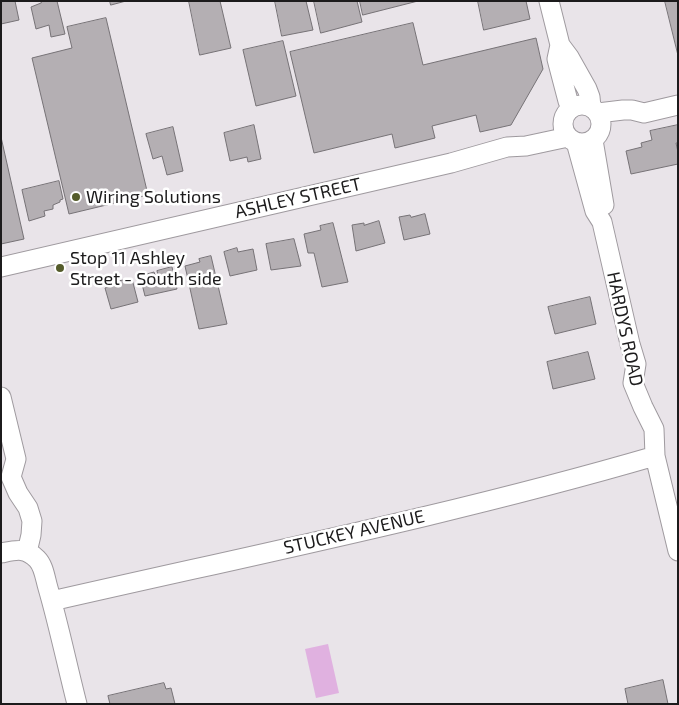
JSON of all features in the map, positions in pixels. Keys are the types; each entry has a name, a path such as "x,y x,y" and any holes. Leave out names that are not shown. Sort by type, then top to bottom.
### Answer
{"street":[{"name":"HARDYS ROAD","path":"550,1 560,45 557,59 568,101 582,125 604,209 602,222 636,364 634,383 654,429 655,456 678,551"},
{"name":"ASHLEY STREET","path":"1,267 451,163 507,147 526,146 623,110 644,113 678,105"},
{"path":"1,398 16,459 12,477 18,493 28,508 32,521 27,552"},
{"name":"STUCKEY AVENUE","path":"52,601 468,506 655,456"},
{"path":"1,554 18,549 27,552 41,564 77,704"}],"shaded area":[{"path":"328,644 339,693 316,698 305,649"}],"building":[{"path":"1,1 15,1 19,20 1,24"},
{"path":"41,1 57,1 65,34 51,37 49,25 36,29 31,7 41,3"},
{"path":"110,1 126,1 111,5"},
{"path":"189,1 220,1 231,48 200,55"},
{"path":"275,1 306,1 313,30 282,36"},
{"path":"314,1 357,1 362,22 321,33"},
{"path":"360,1 418,1 363,15"},
{"path":"478,1 526,1 530,19 484,30"},
{"path":"665,1 678,1 678,55"},
{"path":"106,18 148,195 69,214 32,58 72,48 67,27"},
{"path":"413,23 423,65 536,38 543,69 511,125 480,132 476,115 432,126 435,138 395,148 392,134 314,153 290,52"},
{"path":"283,41 296,96 256,106 243,50"},
{"path":"254,125 261,159 248,162 247,157 230,161 224,133"},
{"path":"678,125 678,143 676,143 678,164 631,174 626,151 642,147 641,143 652,140 650,131"},
{"path":"173,127 183,171 167,175 162,156 153,159 146,134"},
{"path":"1,137 24,239 1,244"},
{"path":"59,181 63,199 53,205 53,209 44,211 45,216 29,221 22,190"},
{"path":"425,214 430,234 404,240 399,217"},
{"path":"379,221 385,243 356,251 352,225 364,223 364,225"},
{"path":"333,223 348,282 322,287 314,253 308,253 304,234 321,230 320,226"},
{"path":"294,239 301,266 271,270 266,244"},
{"path":"237,248 238,252 253,249 257,270 230,276 224,252"},
{"path":"211,256 227,324 199,329 185,266 200,262 199,259"},
{"path":"172,267 177,289 145,296 140,276 154,272 155,275 158,275 157,271"},
{"path":"132,279 138,302 111,309 105,288 120,284 120,281"},
{"path":"590,297 596,324 555,334 548,307"},
{"path":"588,352 595,379 553,389 547,362"},
{"path":"663,680 668,704 628,704 625,689"},
{"path":"164,683 166,689 171,688 175,704 110,704 108,696"}],"place":[{"name":"Wiring Solutions","path":"76,197"},
{"name":"Stop 11 Ashley Street - South side","path":"60,268"}]}
